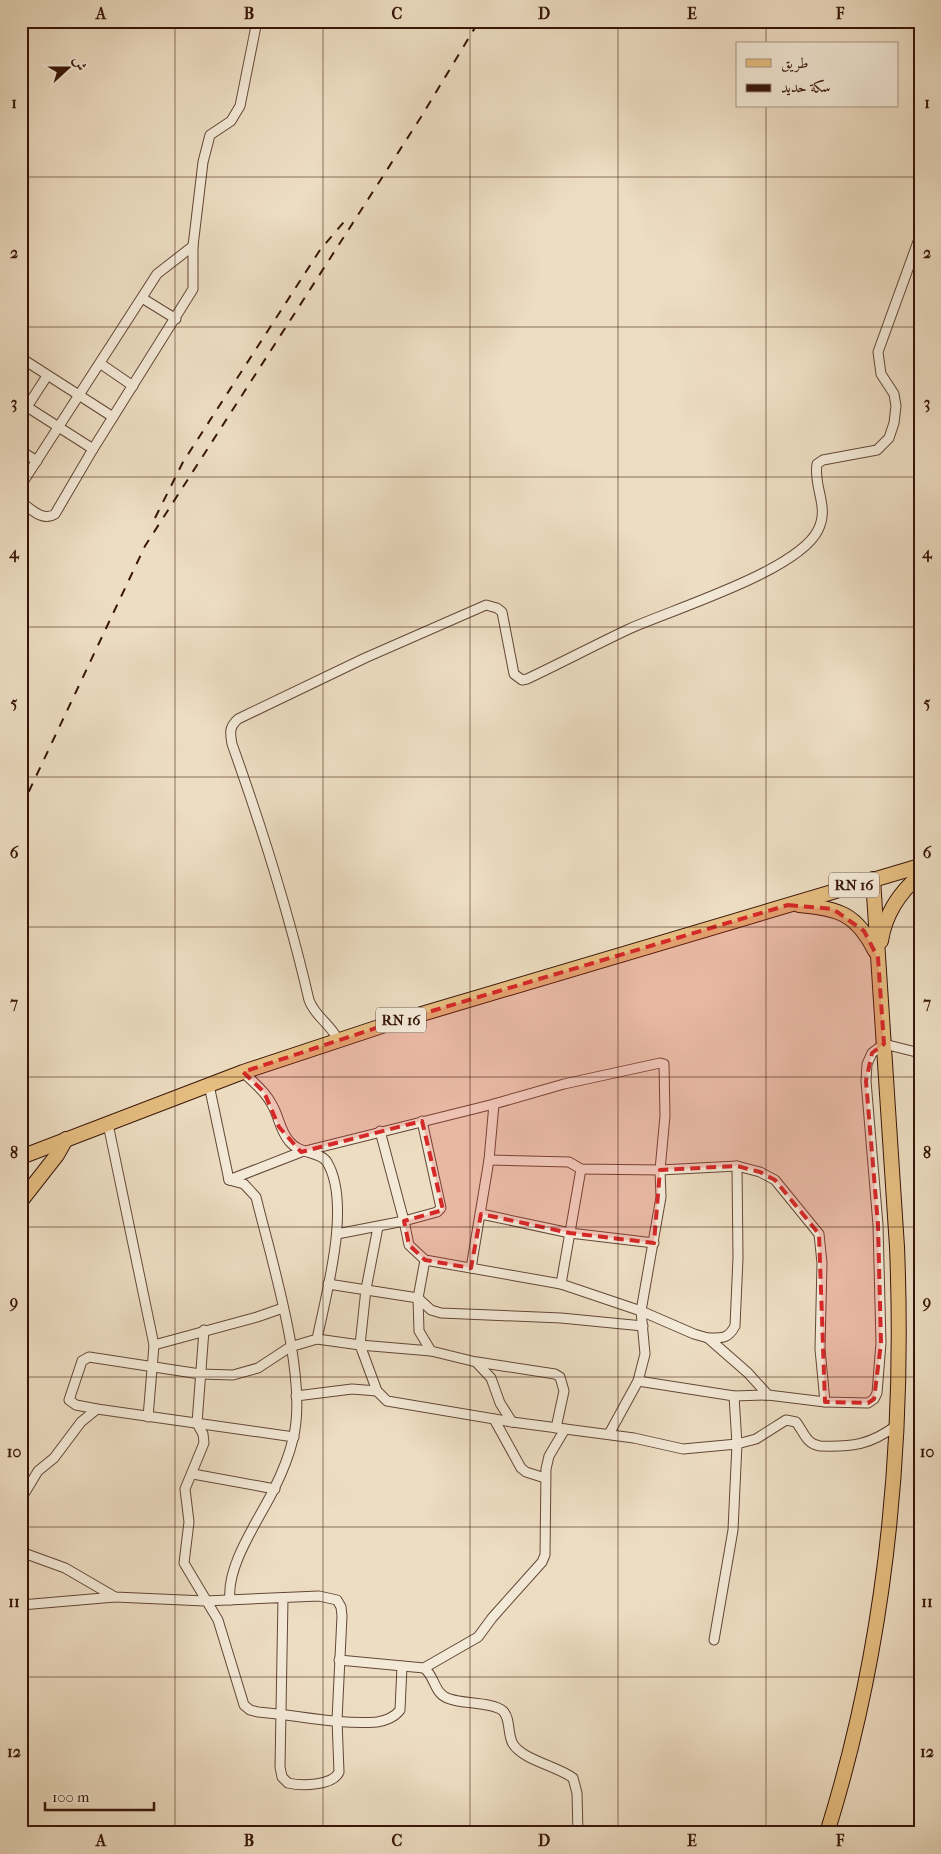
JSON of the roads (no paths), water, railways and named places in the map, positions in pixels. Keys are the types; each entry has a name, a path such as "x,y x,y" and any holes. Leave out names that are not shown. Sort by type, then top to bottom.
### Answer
{"main road":[{"name":"RN 16","path":"21,1157 243,1072 338,1040 920,866"},
{"path":"878,957 883,928 890,913 898,898 920,875"},
{"path":"827,1833 858,1717 875,1631 897,1425 900,1303 890,1109 873,879"},
{"path":"788,904 818,906 846,914 864,931 878,957"},
{"path":"21,1201 57,1155 66,1139"}],"street":[{"path":"21,502 44,517 50,518 55,514 93,449 194,289 194,246 203,162 210,136 231,121 240,106 257,21"},
{"path":"338,1040 333,1029 312,1010 308,1000 295,940 264,835 232,744 230,734 232,725 238,719 365,658 486,605 497,608 502,612 514,674 522,680 527,680 631,628 763,573 809,544 818,530 824,514 816,472 817,464 823,460 876,450 889,438 894,423 896,406 894,394 881,374 878,352 920,236"},
{"path":"21,485 61,427 161,269 194,246"},
{"path":"142,298 176,319"},
{"path":"21,358 113,417"},
{"path":"101,364 133,386"},
{"path":"21,416 24,405 47,376"},
{"path":"24,405 93,449"},
{"path":"21,451 37,462"},
{"path":"638,1381 734,1396 768,1395 825,1402 868,1403 874,1399 881,1342 878,1225 866,1081 867,1064 872,1053 884,1044 920,1053"},
{"path":"229,1180 301,1152 494,1104 564,1084 660,1063 664,1064 665,1116 660,1170 661,1197 641,1311 645,1354 638,1381 609,1434"},
{"path":"243,1072 264,1092 272,1104 280,1127 289,1142 301,1152 321,1156 328,1163 336,1189 337,1234 317,1339"},
{"path":"209,1085 229,1180"},
{"path":"471,1268 489,1160 494,1104"},
{"path":"337,1234 404,1221 437,1212 441,1208 422,1121"},
{"path":"108,1124 154,1345 148,1417"},
{"path":"380,1131 409,1245 425,1260 561,1284 641,1311 694,1334 708,1338 724,1338 731,1334 736,1326 738,1258 737,1166"},
{"path":"489,1160 570,1162 582,1169 660,1170 737,1166 760,1172 775,1180 819,1234 822,1264 820,1349 825,1402"},
{"path":"561,1284 582,1169"},
{"path":"229,1180 244,1184 256,1197 283,1308 296,1396 294,1437 275,1489 257,1519 231,1578 230,1600"},
{"path":"481,1214 570,1233 654,1243"},
{"path":"378,1227 366,1289 360,1344 377,1391 387,1401 512,1422 609,1434 683,1449 737,1444 756,1439 786,1420 796,1422 806,1439 813,1445 820,1446 843,1447 867,1444 880,1438 897,1425"},
{"path":"425,1260 418,1298 419,1331 431,1352"},
{"path":"328,1284 418,1298 431,1310 442,1313 561,1318 643,1326"},
{"path":"154,1345 283,1308"},
{"path":"204,1330 197,1423 203,1434 204,1443 184,1492 189,1522 184,1563 219,1624 244,1705 250,1710 281,1714 377,1722 398,1713 401,1706 402,1666"},
{"path":"708,1338 768,1395"},
{"path":"294,1437 96,1409 72,1403 69,1400 84,1360 91,1356 200,1374 240,1374 258,1368 290,1347 317,1339 431,1352 476,1362 555,1374 560,1377 564,1391 561,1429 550,1456 545,1478 545,1554 542,1562 478,1637 424,1668 340,1660"},
{"path":"476,1362 491,1378 500,1403 512,1422"},
{"path":"296,1396 352,1388 377,1391"},
{"path":"714,1640 733,1530 737,1444 734,1396"},
{"path":"21,1498 38,1471 54,1458 81,1422 96,1409"},
{"path":"494,1419 521,1468 526,1472 545,1478"},
{"path":"192,1474 275,1489"},
{"path":"21,1552 65,1568 115,1597"},
{"path":"21,1605 115,1597 205,1601 319,1596 338,1601 341,1607 337,1720 339,1774 325,1781 295,1784 284,1780 281,1773 284,1598"},
{"path":"424,1668 441,1695 450,1700 496,1707 503,1711 507,1719 512,1743 519,1751 573,1778 577,1793 578,1833"}],"railway":[{"path":"21,808 145,546 421,117 479,21"},
{"path":"155,518 183,462 320,250 349,216"}]}
